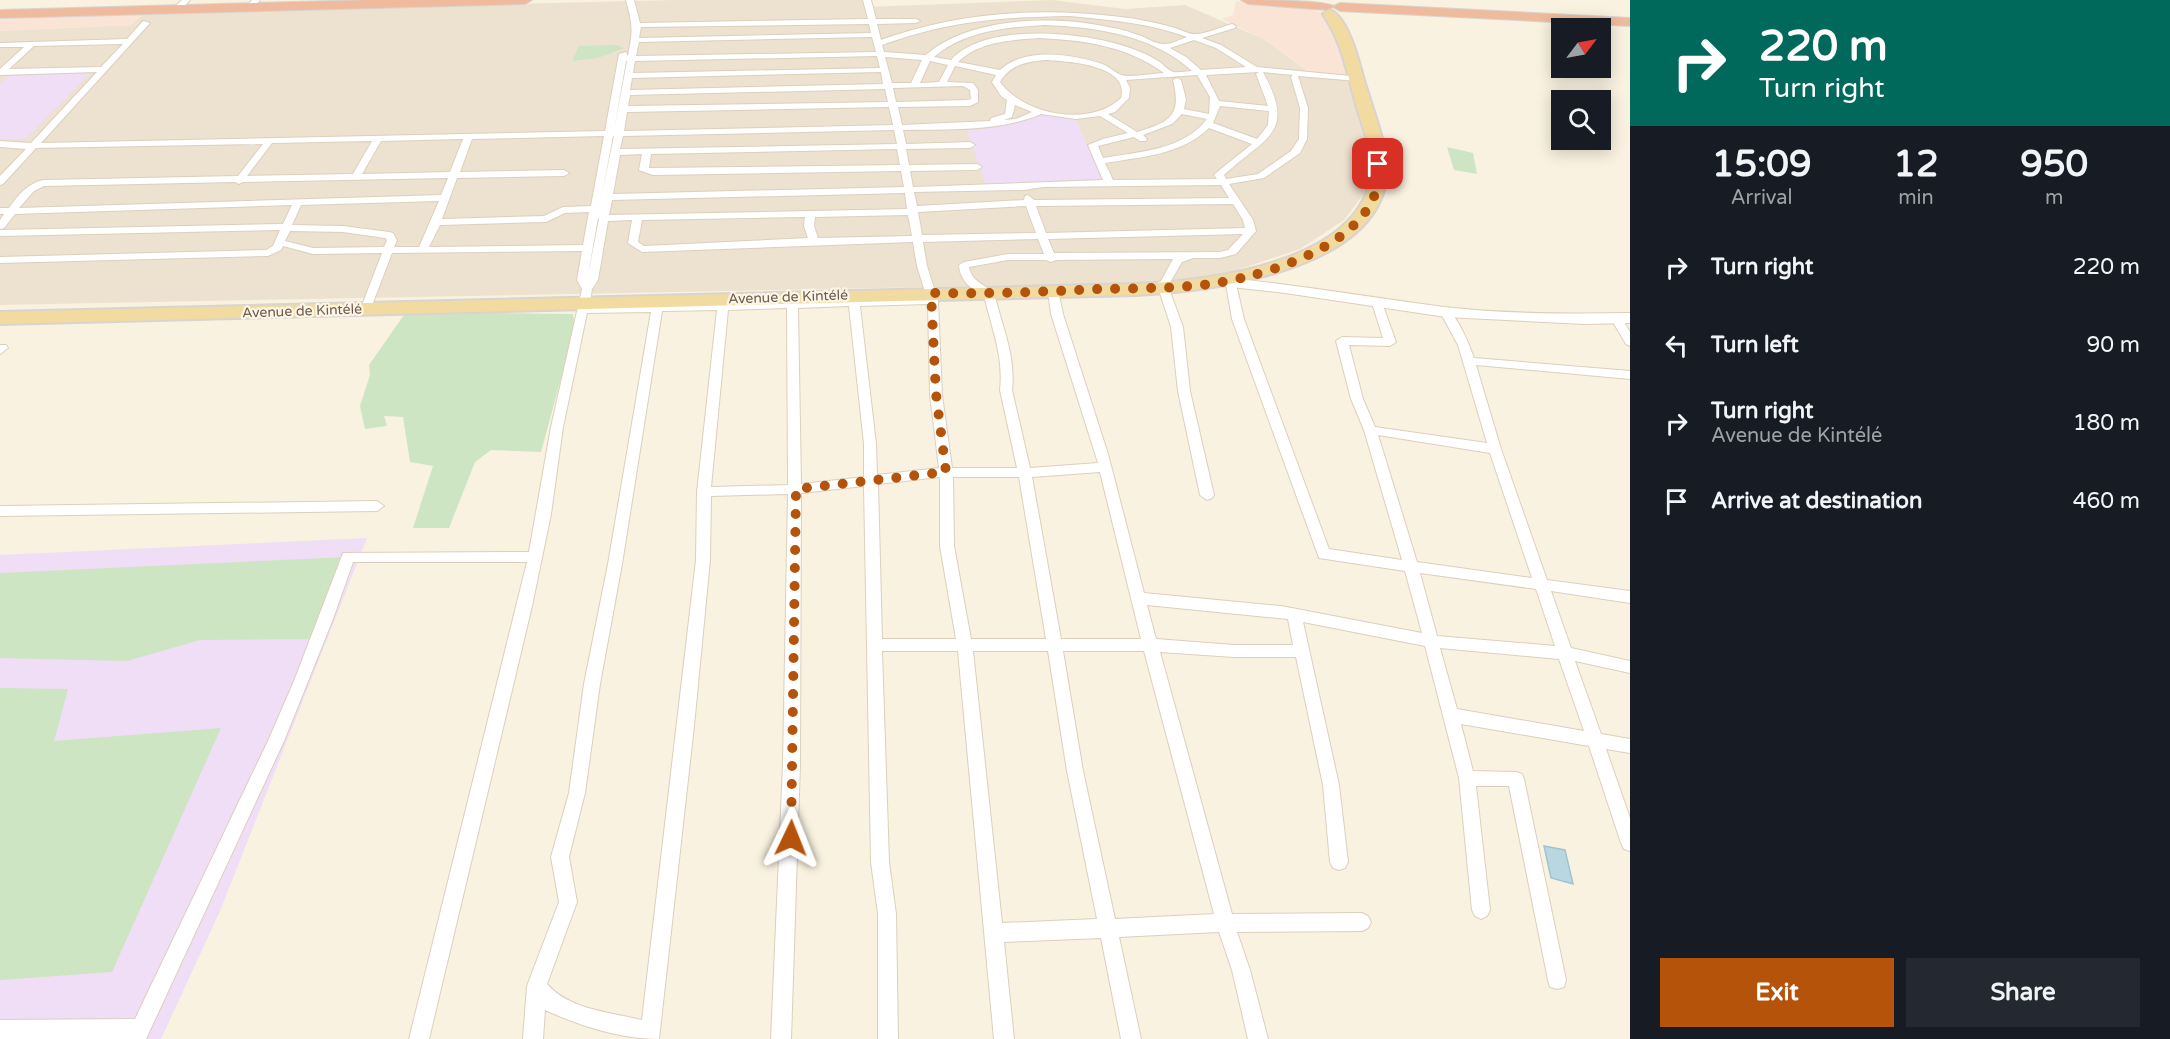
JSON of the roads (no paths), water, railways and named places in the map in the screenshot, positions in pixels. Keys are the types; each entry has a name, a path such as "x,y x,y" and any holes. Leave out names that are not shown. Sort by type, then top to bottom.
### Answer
{"highway":[{"path":"0,14 181,5 525,0"},
{"path":"1248,0 1277,2 1336,13 1370,7 1630,22"}],"main road":[{"name":"Avenue de Kintélé","path":"0,318 584,301 932,297 1224,283 1328,245 1350,230 1366,211 1380,172 1377,149 1336,13"}],"street":[{"path":"584,301 582,280 595,209 602,197 616,152 615,130 624,110 629,76 627,59 635,40 637,25 630,0"},
{"path":"867,0 891,105 898,125 922,266 932,297 936,394 946,472 947,546 965,646 1004,1039"},
{"path":"1009,4 1023,23"},
{"path":"1061,5 1128,13 1173,24 1228,48 1257,71 1275,109 1272,128 1258,143 1219,175 1248,220 1251,231"},
{"path":"635,40 793,37 876,39 923,21 983,8"},
{"path":"1109,30 1128,13"},
{"path":"419,1039 544,514 557,428 584,301 593,280 603,218 602,197 627,59 628,24 633,15"},
{"path":"637,25 923,21"},
{"path":"793,22 793,37"},
{"path":"915,85 917,74 928,58 939,48 966,36 1023,23 1061,23 1109,30 1147,40 1164,47 1203,75 1216,103 1211,121 1183,142 1160,150 1101,161"},
{"path":"1061,23 1064,58"},
{"path":"663,39 665,24"},
{"path":"698,24 698,38"},
{"path":"1164,47 1232,26"},
{"path":"942,84 952,63 963,54 998,41 1062,36 1128,49 1175,77 1183,94 1179,111 1162,126 1138,136 1094,144 1092,148 1101,161 1109,183"},
{"path":"1128,49 1147,40"},
{"path":"0,45 128,41 31,143 0,182"},
{"path":"0,54 96,52 110,42"},
{"path":"1,72 32,44"},
{"path":"627,59 879,54 928,58 1000,73"},
{"path":"1064,58 1096,65 1122,81 1127,93 1124,101 1101,113 1064,116 1040,112 1011,101 1000,92 996,82 1000,73 1010,65 1025,60 1064,58"},
{"path":"650,109 656,92 658,59"},
{"path":"1,72 101,69"},
{"path":"629,76 883,70"},
{"path":"1122,81 1257,71 1358,81"},
{"path":"1257,71 1295,77 1358,81"},
{"path":"799,72 803,105"},
{"path":"602,197 1024,187 1043,184 1222,182 1261,176 1295,153 1303,139 1305,120 1295,77"},
{"path":"624,110 970,103 975,100 974,90 970,85 942,84 626,93"},
{"path":"1,144 898,125 999,120 1009,115 1011,101"},
{"path":"1216,103 1275,109"},
{"path":"1179,111 1211,121 1258,143"},
{"path":"898,125 962,126 1018,121 1040,112"},
{"path":"1101,113 1160,150"},
{"path":"962,126 982,188"},
{"path":"0,169 31,143 270,140 615,130"},
{"path":"422,251 446,198 469,135"},
{"path":"355,178 379,137"},
{"path":"239,181 270,140"},
{"path":"616,152 970,145"},
{"path":"804,149 804,169"},
{"path":"648,152 644,170 653,172 906,166 977,167"},
{"path":"0,226 15,211 28,190 39,183 239,181 564,173"},
{"path":"1024,187 1051,259"},
{"path":"814,241 809,226 814,214 817,192"},
{"path":"774,194 777,214"},
{"path":"0,211 446,198"},
{"path":"603,218 814,214 1030,203 1234,201"},
{"path":"0,260 260,254 276,248 298,202"},
{"path":"436,222 546,219 563,210 595,209"},
{"path":"637,218 633,243 642,249 814,241 1251,231"},
{"path":"0,233 286,228 378,231 389,235 392,240 366,308"},
{"path":"1207,495 1184,391 1177,327 1158,287 1165,283 1178,259 1232,252 1251,231"},
{"path":"279,242 313,251 588,248"},
{"path":"1131,1039 1075,771 1026,472 1006,390 1009,375 1008,360 993,318 989,293 977,288 964,273 964,266 991,259 1220,255"},
{"path":"1630,342 1624,318 1446,312 1285,288 1224,283 1324,554 1630,597"},
{"path":"1053,291 1057,314 1104,467 1258,1039"},
{"path":"584,301 657,308 854,304 932,297"},
{"path":"1377,303 1390,342 1342,342 1357,399 1370,430 1411,565 1467,777 1481,910"},
{"path":"854,304 870,444 880,862 887,914 888,1039"},
{"path":"781,1039 792,816 796,489 792,306"},
{"path":"537,986 551,1003 575,1014 649,1035 687,726 703,560 704,492 723,307"},
{"path":"533,1039 537,986 568,902 560,857 577,793 592,684 615,564 657,308"},
{"path":"1446,312 1469,361 1495,449 1630,843"},
{"path":"1469,361 1630,375"},
{"path":"1370,430 1495,449"},
{"path":"704,492 796,489 946,472 1026,472 1104,467"},
{"path":"0,511 377,506"},
{"path":"0,1030 138,1034 231,845 279,738 348,557 534,557"},
{"path":"1138,598 1233,606 1294,615 1430,641 1565,653 1630,667"},
{"path":"1294,615 1331,785 1339,862"},
{"path":"876,645 1054,647 1151,645 1234,651 1300,651"},
{"path":"1450,715 1595,742 1630,746"},
{"path":"1467,777 1516,779 1557,980"},
{"path":"994,933 1225,923 1362,922"}],"water":[{"path":"1544,846 1565,850 1573,884 1551,878"}]}
